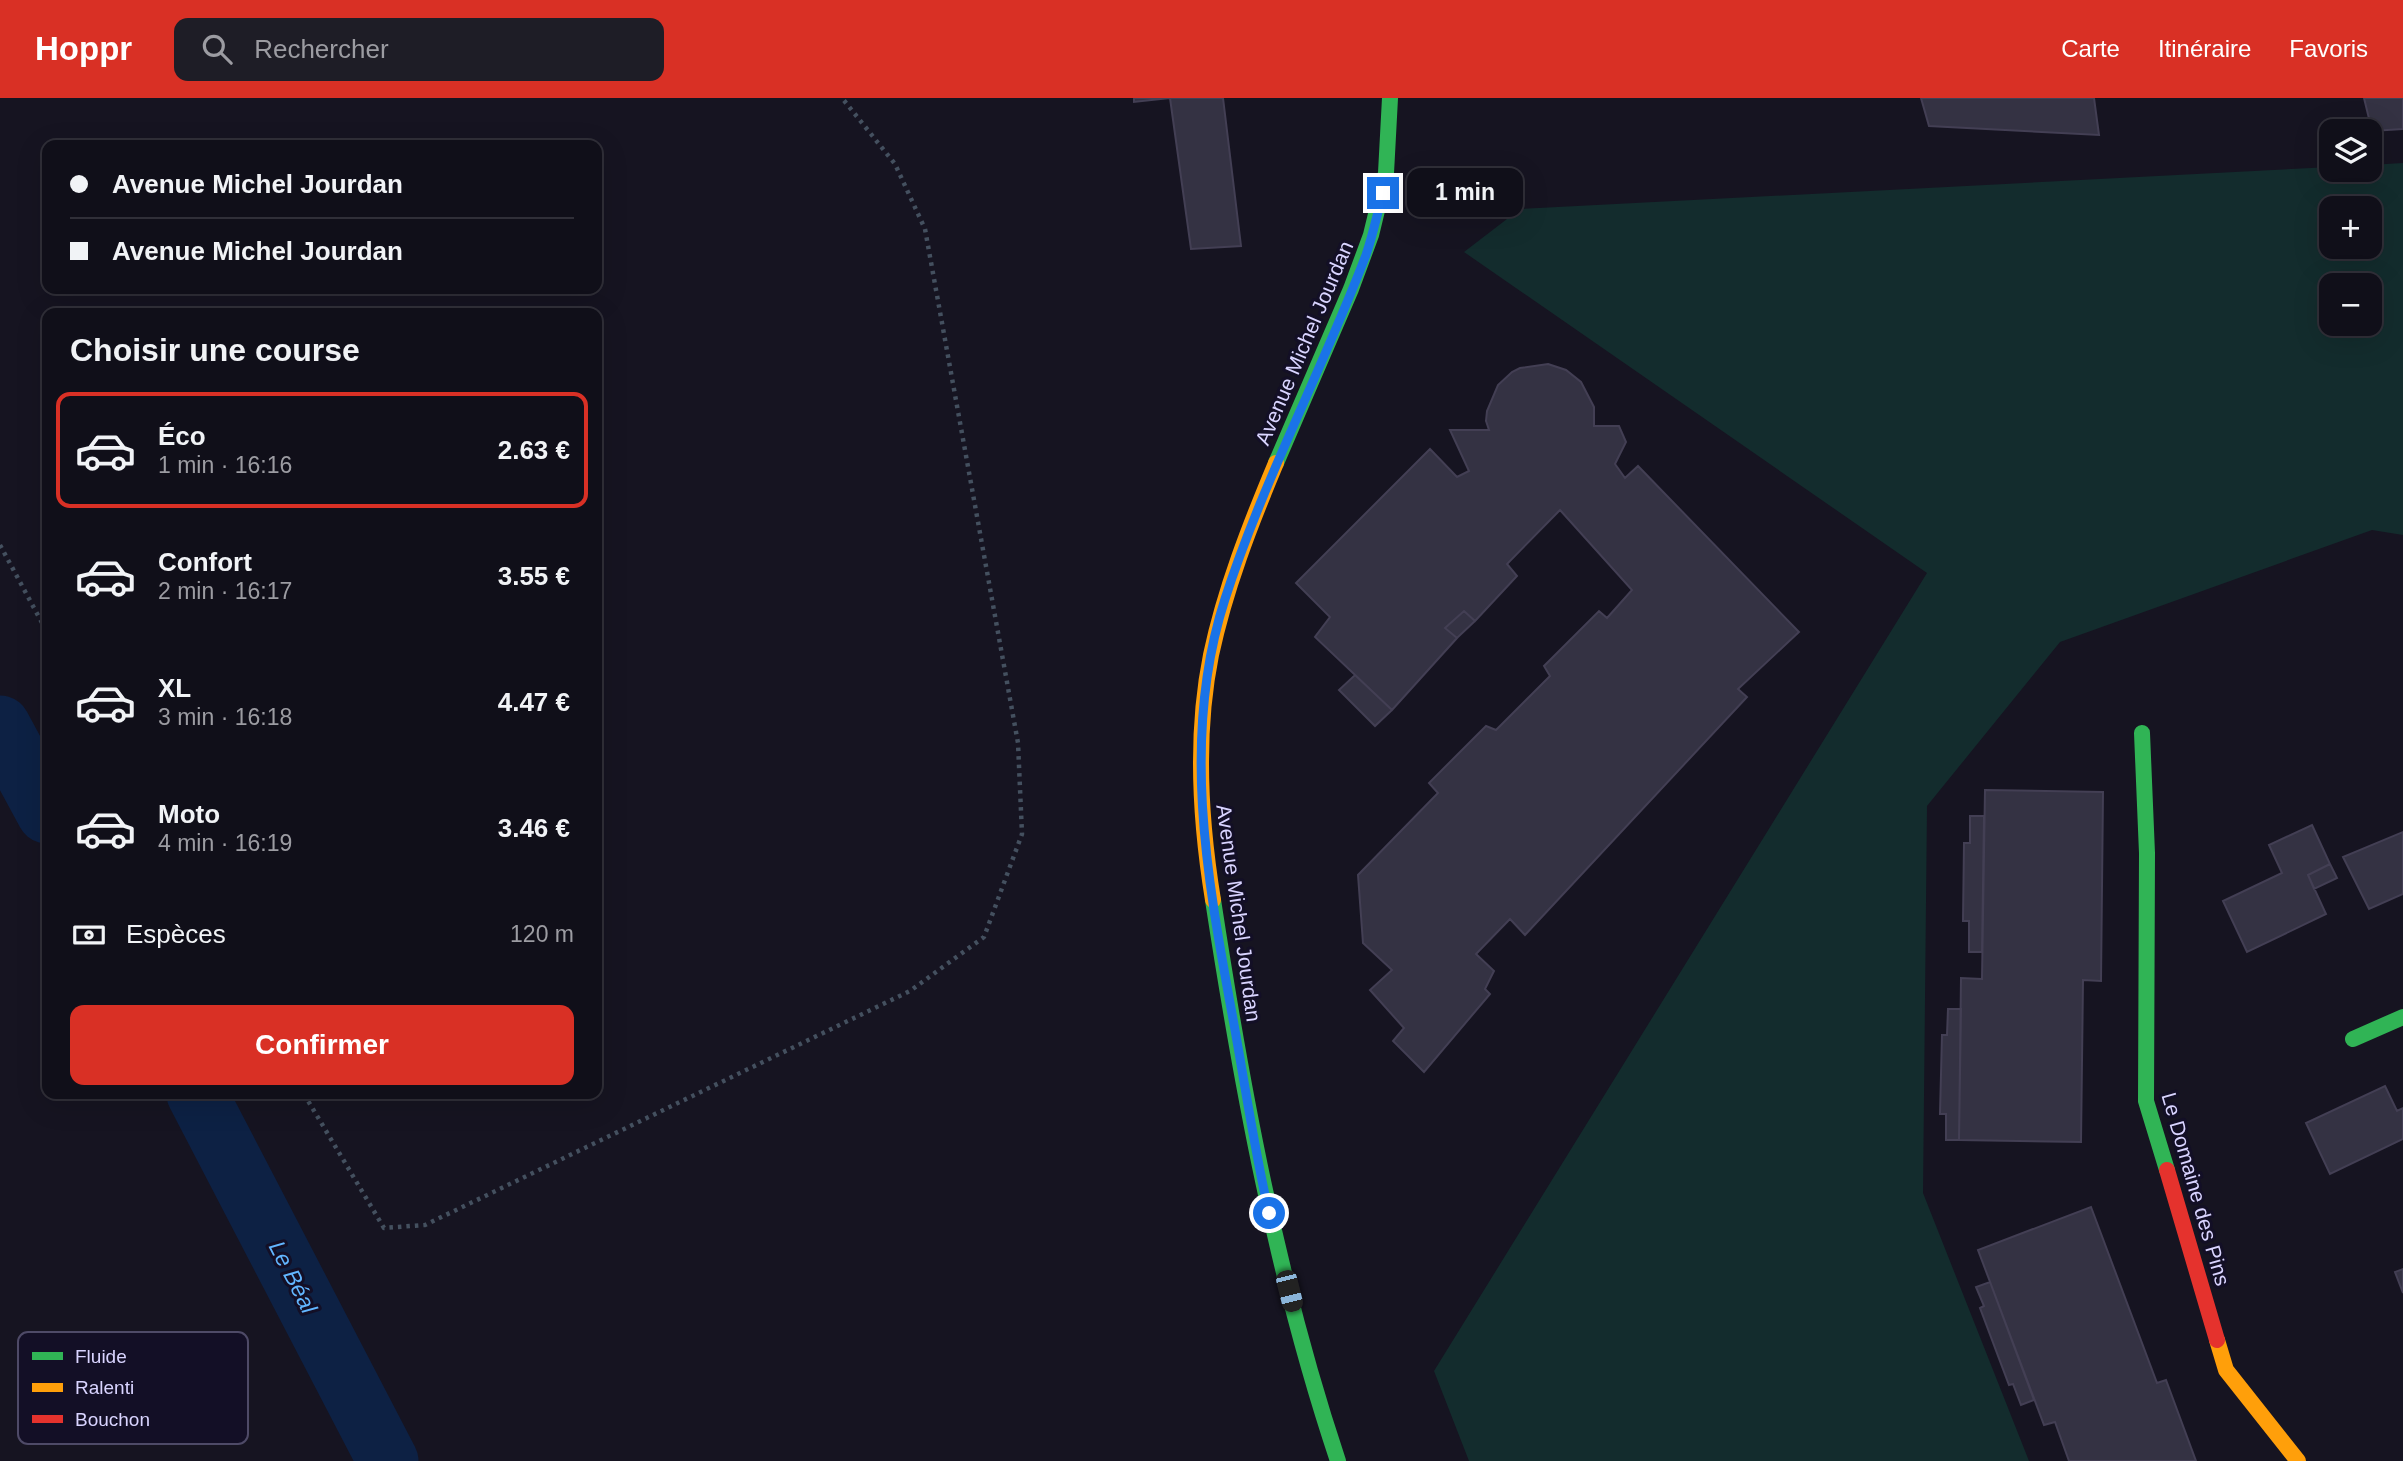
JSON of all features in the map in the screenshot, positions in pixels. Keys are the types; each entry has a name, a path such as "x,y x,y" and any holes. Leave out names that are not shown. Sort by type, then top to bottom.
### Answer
{"main road":[{"name":"Avenue Michel Jourdan","path":"1338,1461 1315,1396 1261,1173 1219,943 1203,834 1203,715 1212,648 1225,600 1264,495 1367,253 1383,193 1390,98"},
{"name":"Le Domaine des Pins","path":"2142,733 2147,853 2147,1101 2226,1370 2298,1461"},
{"path":"2353,1039 2403,1017"}],"path":[{"path":"307,1099 384,1228 425,1225 909,991 984,937 1022,834 1018,743 925,229 895,164 842,98"},
{"path":"0,545 42,623"}],"green space":[{"path":"2403,163 2403,535 2372,530 2060,642 1927,806 1923,1193 2029,1461 1469,1461 1434,1371 1927,573 1464,252 1520,209 2319,168 2319,182 2382,182 2382,164"}],"building":[{"path":"1134,98 1170,98 1134,102"},
{"path":"1170,98 1223,98 1241,246 1191,249"},
{"path":"1921,98 2094,98 2099,135 1929,126"},
{"path":"2364,98 2403,98 2403,129 2382,130 2382,119 2369,119"},
{"path":"1548,364 1566,370 1581,382 1594,407 1594,426 1619,426 1626,442 1615,464 1625,478 1638,466 1799,632 1738,689 1747,697 1525,935 1510,919 1476,954 1494,971 1485,989 1490,994 1424,1072 1393,1041 1404,1028 1370,990 1392,970 1363,943 1358,875 1438,793 1429,783 1486,726 1496,730 1550,676 1544,666 1599,611 1607,618 1632,590 1560,510 1507,564 1517,576 1475,621 1464,611 1445,628 1457,638 1392,710 1315,637 1330,617 1296,583 1430,449 1457,477 1469,471 1450,430 1489,430 1487,411 1498,385 1520,368"},
{"path":"1464,611 1475,621 1457,638 1445,628"},
{"path":"1355,675 1392,710 1375,726 1339,690"},
{"path":"1985,790 2103,792 2101,981 2083,980 2081,1142 1959,1140 1961,978 1982,979"},
{"path":"1970,816 1984,816 1982,952 1969,952 1969,921 1963,921 1964,843 1970,843"},
{"path":"2312,825 2330,864 2308,875 2326,914 2247,952 2223,901 2282,873 2269,845"},
{"path":"2403,832 2403,894 2369,909 2343,857"},
{"path":"2330,864 2337,878 2314,889 2308,875"},
{"path":"1948,1009 1961,1009 1959,1140 1946,1140 1946,1114 1940,1114 1942,1035 1947,1035"},
{"path":"2385,1086 2397,1111 2403,1108 2403,1139 2330,1174 2306,1123"},
{"path":"2091,1207 2157,1383 2166,1380 2196,1461 2069,1461 2055,1422 2044,1425 1978,1250"},
{"path":"2403,1269 2403,1293 2395,1272"},
{"path":"1990,1282 2034,1400 2021,1405 2013,1384 2009,1385 1980,1308 1984,1306 1976,1287"}],"waterway":[{"name":"Le Béal","path":"0,726 42,804"},
{"name":"Le Béal","path":"200,1099 388,1461"}],"traffic: fast":[{"path":"1276,463 1351,289 1371,235 1386,173 1390,98"},
{"path":"2142,733 2147,853 2146,1101 2167,1170"},
{"path":"1213,900 1263,1183 1297,1323 1338,1461"},
{"path":"2353,1039 2403,1017"}],"traffic: slow":[{"path":"1213,900 1202,808 1201,746 1206,685 1217,630 1231,582 1276,463"},
{"path":"2217,1340 2226,1370 2298,1461"}],"traffic: jam":[{"path":"2167,1170 2217,1340"}],"route":[{"path":"1269,1213 1219,943 1203,834 1203,715 1212,648 1225,600 1264,495 1367,253 1383,193"}]}
